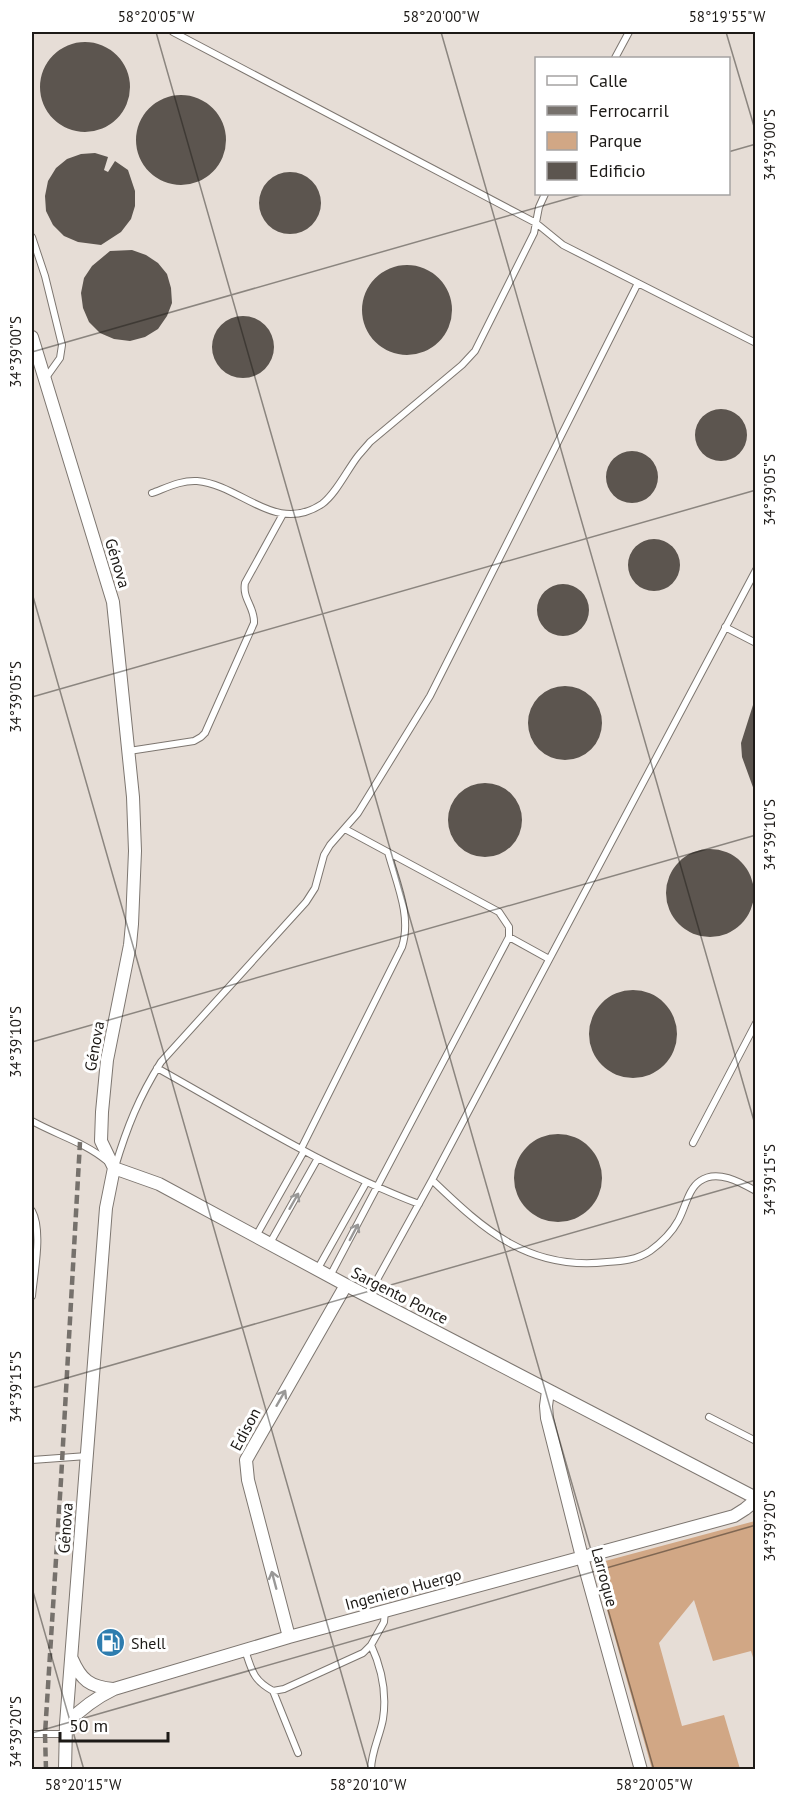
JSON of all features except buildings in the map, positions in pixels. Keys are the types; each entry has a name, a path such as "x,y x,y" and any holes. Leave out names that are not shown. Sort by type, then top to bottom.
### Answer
{"street":[{"name":"Génova","path":"32,337 114,608 134,812 135,893 130,945 107,1060 102,1112 101,1141 114,1168 106,1208 66,1729 65,1770"},
{"name":"Sargento Ponce","path":"114,1168 159,1184 346,1285 756,1499"},
{"name":"Edison","path":"289,1637 248,1480 246,1460 346,1285"},
{"name":"Larroque","path":"549,1391 546,1406 547,1419 640,1770"},
{"name":"Ingeniero Huergo","path":"66,1729 81,1709 98,1696 114,1689 289,1637 734,1516 756,1499"},
{"path":"72,1658 78,1673 84,1679 99,1688 114,1689"}],"lane":[{"path":"173,32 536,223 563,245 756,343"},
{"path":"616,57 629,32"},
{"path":"152,493 181,482 195,481 211,484 277,513 290,515 311,510 324,502 370,442 470,358 534,233 539,207 545,195"},
{"path":"32,237 45,276 62,345 60,358 45,380"},
{"path":"114,1168 126,1128 157,1068 182,1037 306,902 315,888 324,855 330,845 358,813 430,696 638,283"},
{"path":"128,751 194,741 205,733 254,623 253,610 244,591 245,583 283,514"},
{"path":"368,1296 756,570"},
{"path":"725,627 756,643"},
{"path":"330,1276 509,937 509,927 499,912 345,829"},
{"path":"255,1236 303,1150 402,947 406,935 405,916 388,852"},
{"path":"509,937 549,959"},
{"path":"693,1143 756,1023"},
{"path":"157,1068 366,1183 419,1204"},
{"name":"Sargento Ponce","path":"32,1121 53,1133 80,1142 114,1168"},
{"path":"270,1244 318,1158"},
{"path":"432,1180 488,1230 513,1246 541,1257 581,1264 626,1260 650,1251 666,1238 678,1222 694,1186 711,1176 734,1180 756,1191"},
{"path":"317,1269 366,1183"},
{"path":"32,1211 37,1238 32,1296"},
{"path":"709,1417 756,1441"},
{"path":"32,1460 87,1456"},
{"path":"245,1650 254,1677 263,1686 273,1691 284,1689 363,1653 371,1645 384,1622 385,1611"},
{"path":"371,1645 377,1657 385,1686 382,1719 375,1742 371,1770"},
{"path":"273,1691 298,1753"},
{"path":"32,1734 66,1729"}],"green space":[{"path":"755,1521 755,1664 751,1651 713,1661 694,1600 659,1643 682,1726 724,1715 740,1769 652,1769 594,1564"}],"railway":[{"path":"46,1770 45,1734 80,1142"}],"place":[{"name":"Shell","path":"110,1643"}]}
